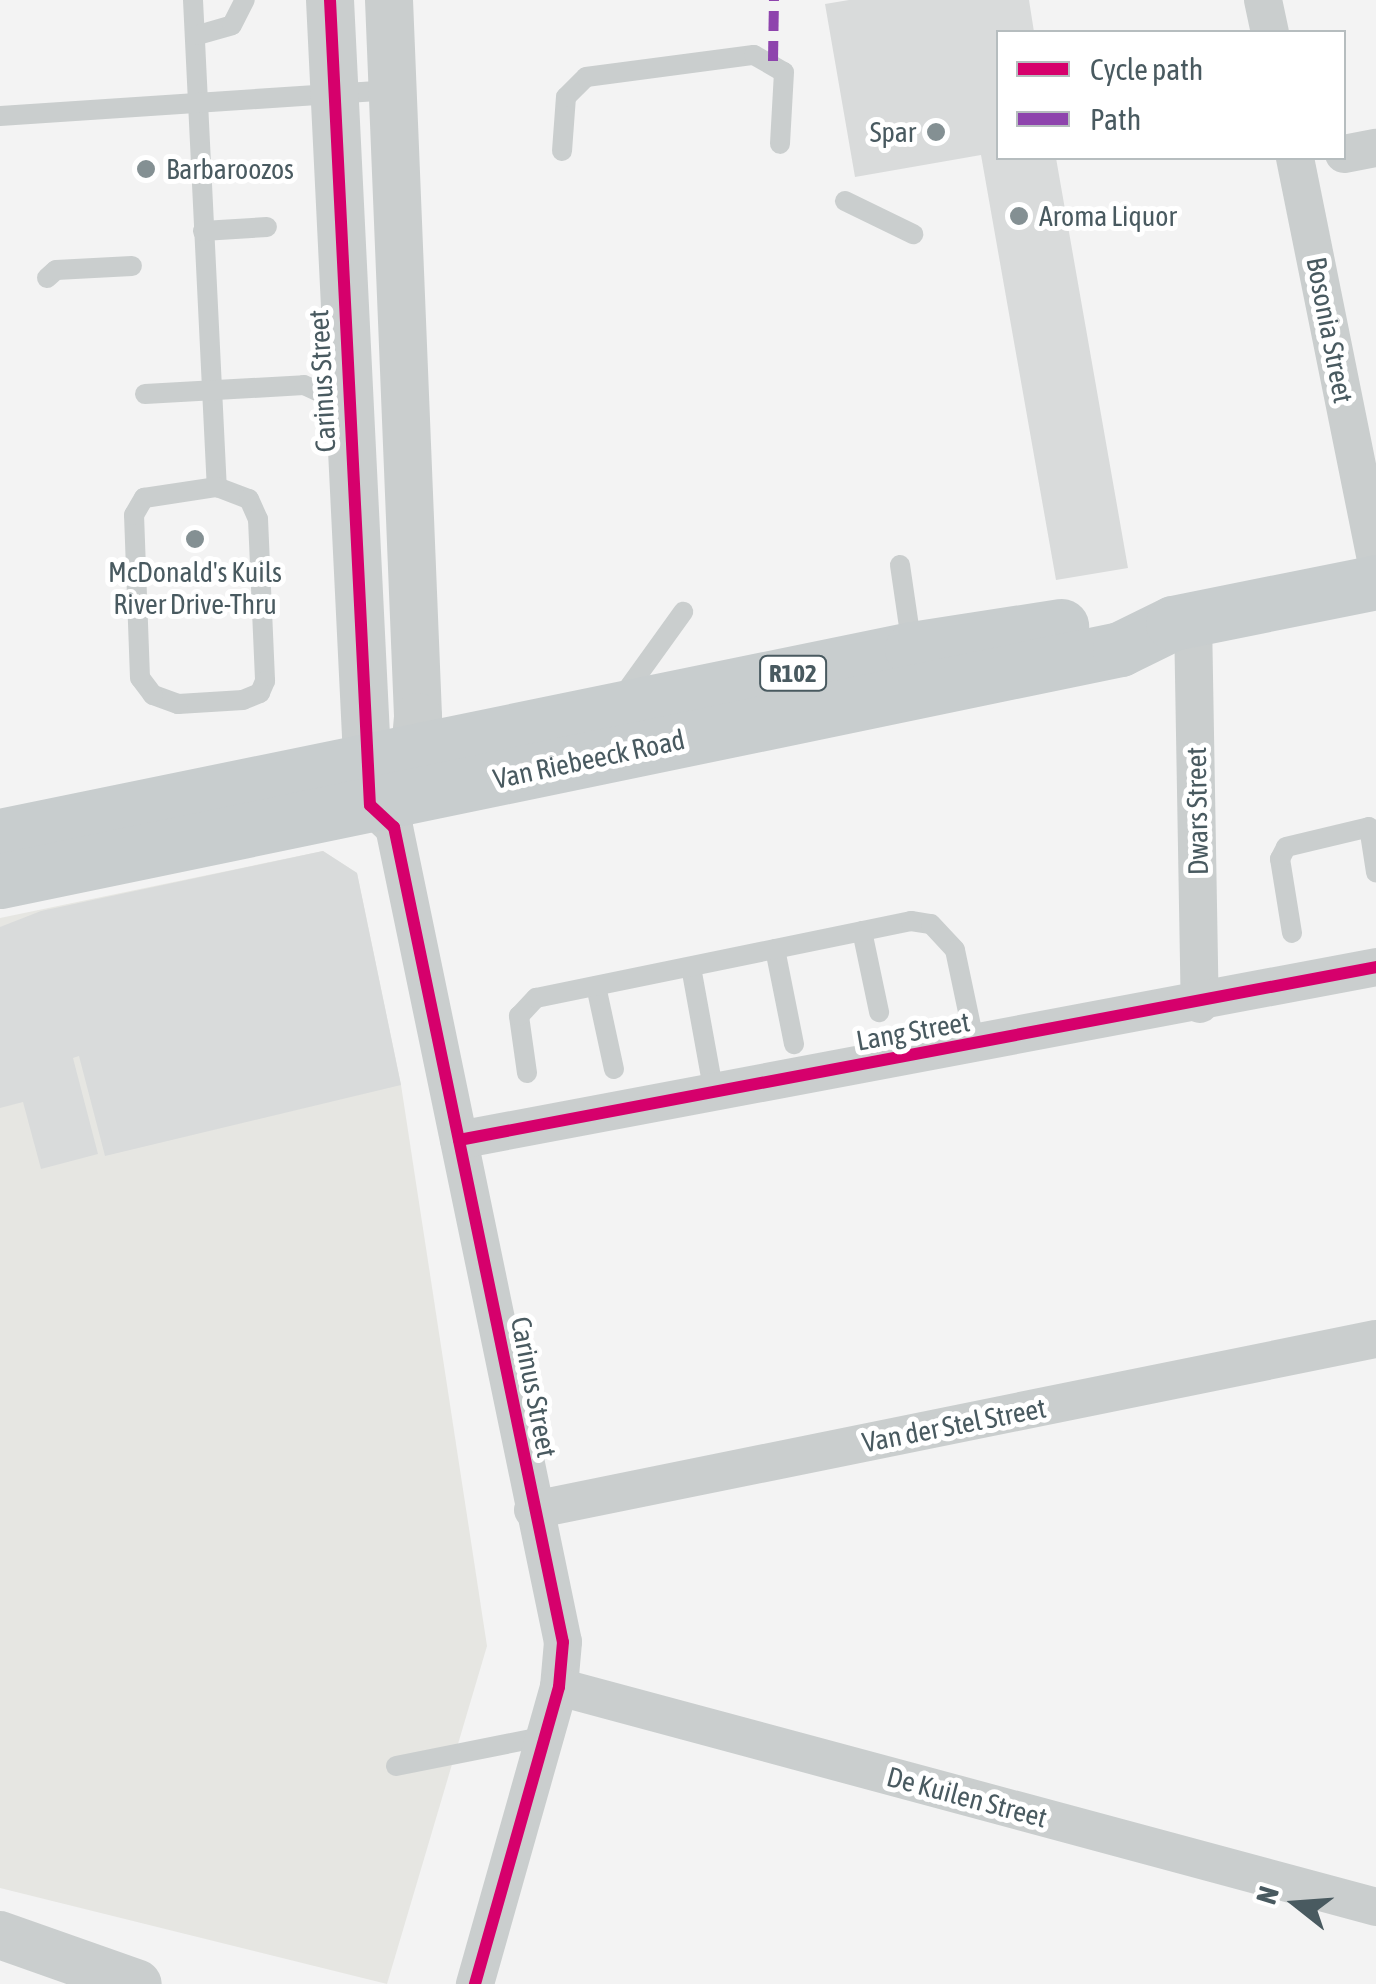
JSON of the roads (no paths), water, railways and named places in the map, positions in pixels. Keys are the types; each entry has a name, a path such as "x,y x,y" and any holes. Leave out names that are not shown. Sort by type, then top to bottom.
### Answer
{"main road":[{"name":"Van Riebeeck Road","path":"0,881 917,669 1117,618 1183,621 1376,582"},
{"name":"Van Riebeeck Road","path":"0,836 391,788 611,710 917,669"}],"street":[{"name":"Carinus Street","path":"330,0 348,406 391,788 533,1510 563,1642 559,1686 475,1984"},
{"name":"Carinus Street","path":"389,0 393,90 391,788"},
{"path":"1263,0 1270,30"},
{"path":"1346,154 1376,148"},
{"name":"Bosonia Street","path":"1307,160 1376,561"},
{"name":"Dwars Street","path":"1183,621 1200,1004"},
{"name":"Lang Street","path":"459,1140 1200,1004 1376,967"},
{"name":"Van der Stel Street","path":"533,1510 1376,1339"},
{"name":"De Kuilen Street","path":"559,1686 1376,1907"},
{"path":"0,1936 138,1984"}],"lane":[{"path":"192,0 198,35 196,104 218,487"},
{"path":"198,35 232,25 245,0"},
{"path":"562,150 566,97 586,78 754,56 784,72 780,144"},
{"path":"0,116 393,90"},
{"path":"844,201 913,234"},
{"path":"203,231 267,227"},
{"path":"47,278 56,270 132,266"},
{"path":"146,394 304,384 348,406"},
{"path":"218,487 249,499 258,519 265,680 260,693 243,700 178,704 154,695 140,678 134,515 144,498 218,487"},
{"path":"900,564 917,669"},
{"path":"611,710 683,612"},
{"path":"1292,933 1281,852 1372,826 1376,872"},
{"path":"526,1072 525,1006 596,986 911,921 945,935 975,1045"},
{"path":"862,931 879,1012"},
{"path":"775,949 794,1044"},
{"path":"691,966 714,1092"},
{"path":"596,986 614,1069"},
{"path":"396,1766 546,1736"}],"place":[{"name":"Spar","path":"936,132"},
{"name":"Barbaroozos","path":"146,169"},
{"name":"Aroma Liquor","path":"1019,216"},
{"name":"McDonald's Kuils River Drive-Thru","path":"195,539"}]}
